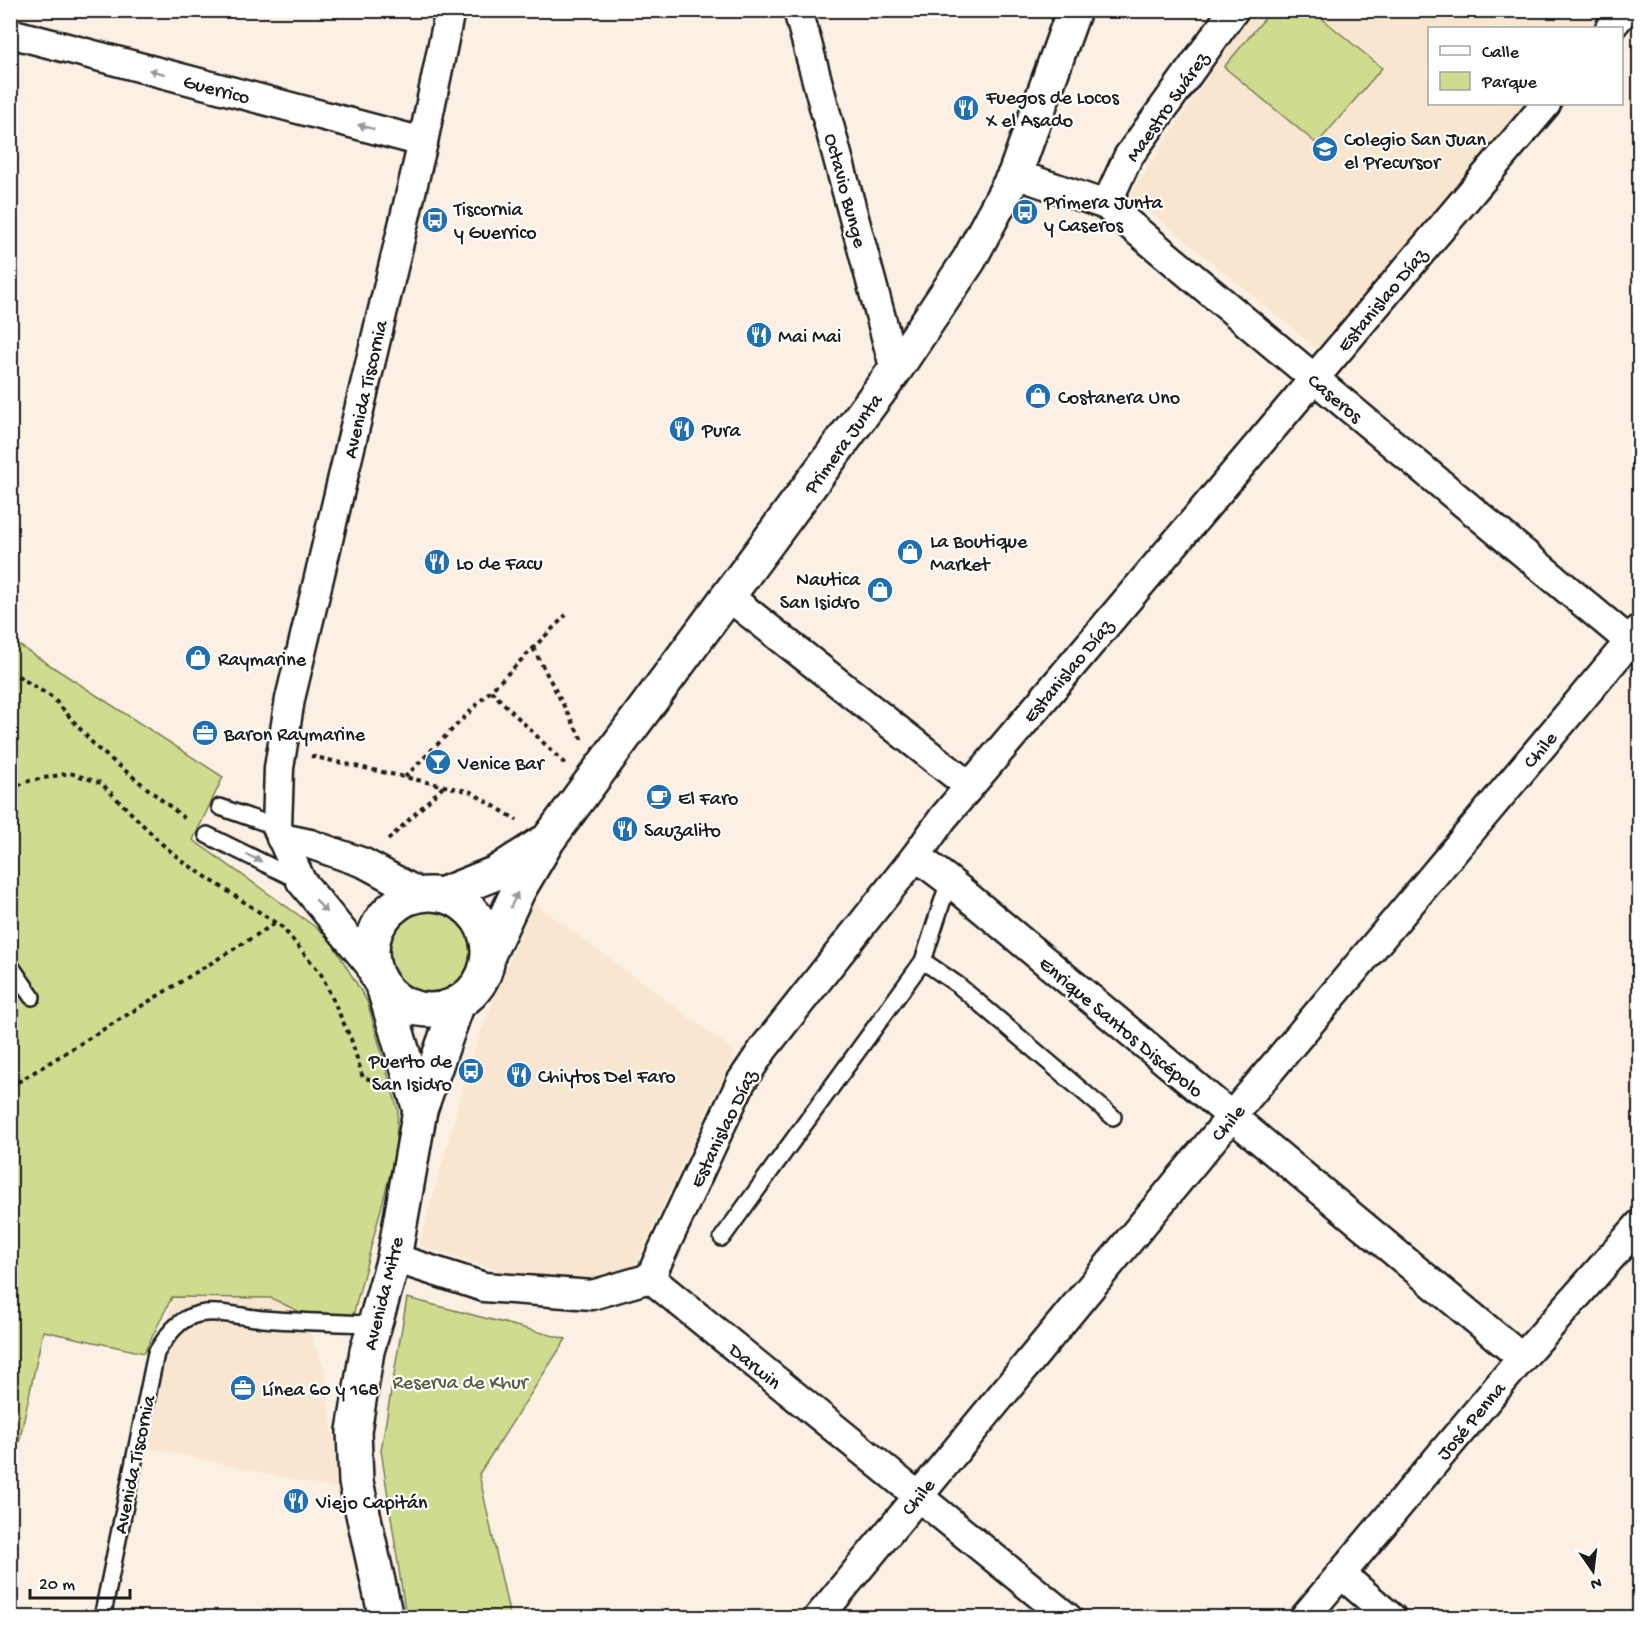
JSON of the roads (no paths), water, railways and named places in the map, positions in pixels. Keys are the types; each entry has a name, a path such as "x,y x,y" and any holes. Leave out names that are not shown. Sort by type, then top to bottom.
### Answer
{"street":[{"name":"Avenida Tiscornia","path":"279,832 280,759 290,699 423,142 450,10"},
{"name":"Octavio Bunge","path":"798,10 896,370"},
{"name":"Primera Junta","path":"489,953 518,891 548,840 896,370 969,260 1015,174 1074,10"},
{"name":"Maestro Suárez","path":"1106,205 1128,157 1234,10"},
{"path":"1611,27 1625,10"},
{"name":"Guerrico","path":"10,33 423,142"},
{"name":"Estanislao Díaz","path":"650,1278 741,1082 764,1048 969,786 1545,105"},
{"name":"Caseros","path":"1015,174 1106,205 1314,379 1636,640"},
{"path":"729,597 969,786"},
{"name":"Chile","path":"818,1617 1231,1117 1636,640"},
{"path":"279,832 364,863 431,895 460,902 476,915 485,933 489,953 485,973 474,991 458,1003 439,1010 419,1010 400,1002 379,980 300,881 279,832"},
{"name":"Primera Junta","path":"431,895 496,873 548,840"},
{"name":"Enrique Santos Discépolo","path":"916,856 1522,1358"},
{"path":"379,980 372,951 375,931 386,914 402,901 431,895"},
{"name":"Avenida Mitre","path":"379,980 416,1096"},
{"name":"Avenida Mitre","path":"386,1617 356,1482 354,1431 367,1351 394,1258 416,1096 458,1003"},
{"name":"José Penna","path":"1304,1617 1522,1358 1640,1224"},
{"path":"394,1258 484,1287 592,1295 650,1278"},
{"name":"Darwin","path":"650,1278 1068,1617"},
{"path":"1341,1574 1392,1617"}],"lane":[{"path":"220,807 279,832"},
{"path":"207,835 300,881"},
{"path":"722,1238 923,960 949,881"},
{"path":"923,960 958,985 1113,1117"},
{"path":"10,965 32,997"},
{"name":"Avenida Tiscornia","path":"102,1617 156,1353 168,1332 183,1320 198,1314 212,1313 265,1319 375,1324"}],"place":[{"name":"Fuegos de Locos X el Asado","path":"966,108"},
{"name":"Colegio San Juan el Precursor","path":"1325,149"},
{"name":"Primera Junta y Caseros","path":"1025,212"},
{"name":"Tiscornia y Guerrico","path":"435,220"},
{"name":"Mai Mai","path":"759,335"},
{"name":"Costanera Uno","path":"1038,396"},
{"name":"Pura","path":"682,429"},
{"name":"La Boutique Market","path":"910,552"},
{"name":"Lo de Facu","path":"437,562"},
{"name":"Nautica San Isidro","path":"880,590"},
{"name":"Raymarine","path":"198,658"},
{"name":"Baron Raymarine","path":"205,733"},
{"name":"Venice Bar","path":"438,762"},
{"name":"El Faro","path":"659,797"},
{"name":"Sauzalito","path":"625,829"},
{"name":"Puerto de San Isidro","path":"471,1071"},
{"name":"Chiytos Del Faro","path":"519,1075"},
{"name":"Línea 60 y 168","path":"243,1388"},
{"name":"Viejo Capitán","path":"296,1501"}],"park label":[{"name":"Reserva de Khur","path":"460,1381"}]}
